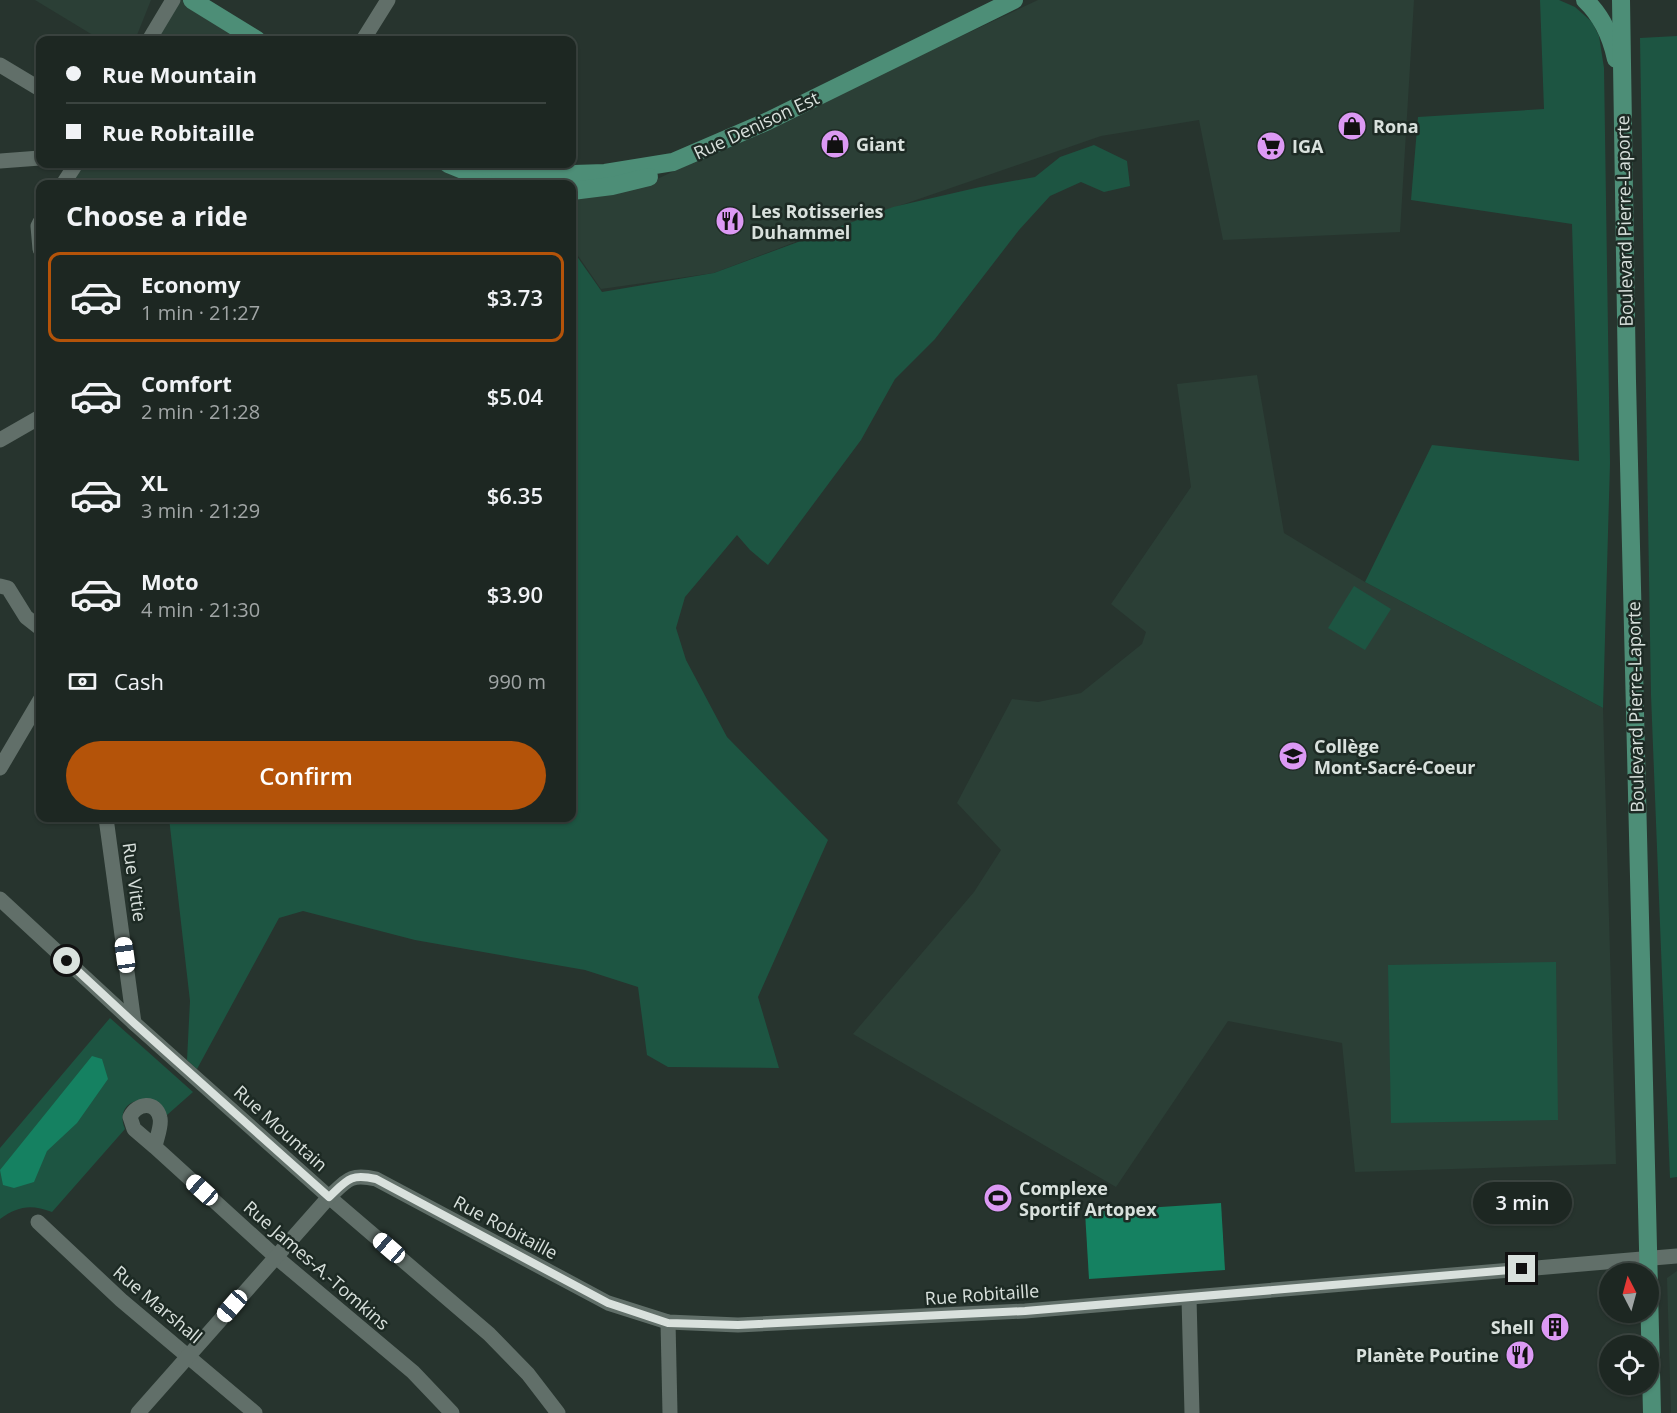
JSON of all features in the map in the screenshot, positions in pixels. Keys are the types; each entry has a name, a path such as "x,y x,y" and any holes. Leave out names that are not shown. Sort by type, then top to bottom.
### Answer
{"main road":[{"path":"192,0 250,36"},
{"name":"Rue Denison Est","path":"461,168 488,176 564,175 605,173 673,162 768,121 1014,0"},
{"path":"1585,0 1600,18 1612,44 1622,87"},
{"name":"Boulevard Pierre-Laporte","path":"1621,0 1652,1413"},
{"path":"576,190 612,186 646,178 657,174 673,162"}],"street":[{"path":"151,36 173,0"},
{"path":"366,36 388,0"},
{"path":"0,65 36,87"},
{"path":"0,161 36,158"},
{"path":"0,440 36,419"},
{"path":"0,586 8,588 26,617 36,625"},
{"path":"0,768 36,707"},
{"name":"Rue Vittie","path":"107,822 134,1023"},
{"name":"Rue Mountain","path":"0,899 134,1023 329,1197 489,1334 528,1374 558,1413"},
{"name":"Rue James-A.-Tomkins","path":"155,1147 276,1257 413,1372 452,1413"},
{"name":"Rue Robitaille","path":"138,1413 329,1197 348,1179 361,1176 376,1179 608,1303 668,1323 738,1325 1025,1311 1677,1256"},
{"name":"Rue Marshall","path":"38,1222 121,1300 255,1413"},
{"path":"1189,1298 1192,1413"},
{"path":"668,1323 670,1413"}],"shaded area":[{"path":"35,0 151,0 137,36 94,36"},
{"path":"177,0 185,0 242,36 155,36"},
{"path":"1038,0 1414,0 1400,232 1223,240 1199,120 1101,136 803,239 714,273 601,289 576,253 576,193 655,180"},
{"path":"1540,0 1559,0 1575,7 1592,22 1599,36 1604,68 1610,463 1603,708 1365,582 1432,445 1579,461 1572,224 1411,200 1418,117 1544,109"},
{"path":"1677,36 1677,1177 1670,1178 1651,695 1640,38"},
{"path":"1094,145 1127,161 1130,186 1104,192 1081,182 1050,196 1019,230 935,339 895,379 861,440 768,565 737,535 685,597 676,628 686,660 727,737 828,840 758,997 779,1068 668,1067 647,1055 638,987 585,970 415,940 303,911 279,918 197,1069 187,1060 190,1001 169,822 576,822 576,255 602,292 714,273 893,207 1035,177 1060,157"},
{"path":"77,168 446,168 465,180 70,180"},
{"name":"Collège Mont-Sacré-Coeur","path":"1257,375 1284,533 1365,582 1603,708 1616,1164 1355,1172 1342,1043 1228,1021 1116,1187 853,1034 974,892 1001,850 957,803 1012,699 1038,702 1081,693 1142,644 1146,632 1111,604 1191,487 1177,384"},
{"path":"1354,586 1391,609 1365,650 1328,628"},
{"path":"1556,962 1558,1120 1391,1123 1388,965"},
{"path":"110,1018 193,1092 167,1115 159,1102 143,1100 130,1104 123,1113 125,1129 52,1212 31,1207 13,1211 0,1219 0,1148"},
{"path":"92,1056 102,1059 108,1079 77,1123 47,1151 34,1182 14,1188 3,1185 0,1170"},
{"path":"1221,1203 1225,1270 1089,1279 1085,1212"},
{"path":"1677,1271 1677,1413 1671,1413 1667,1278"}],"place":[{"name":"Rona","path":"1352,126"},
{"name":"Giant","path":"835,144"},
{"name":"IGA","path":"1271,146"},
{"name":"Les Rotisseries Duhammel","path":"730,221"},
{"name":"Collège Mont-Sacré-Coeur","path":"1293,756"},
{"name":"Complexe Sportif Artopex","path":"998,1198"},
{"name":"Shell","path":"1555,1327"},
{"name":"Planète Poutine","path":"1520,1355"}],"route":[{"path":"67,961 329,1197 348,1179 361,1176 376,1179 608,1303 668,1323 738,1325 1025,1311 1522,1269"}]}
